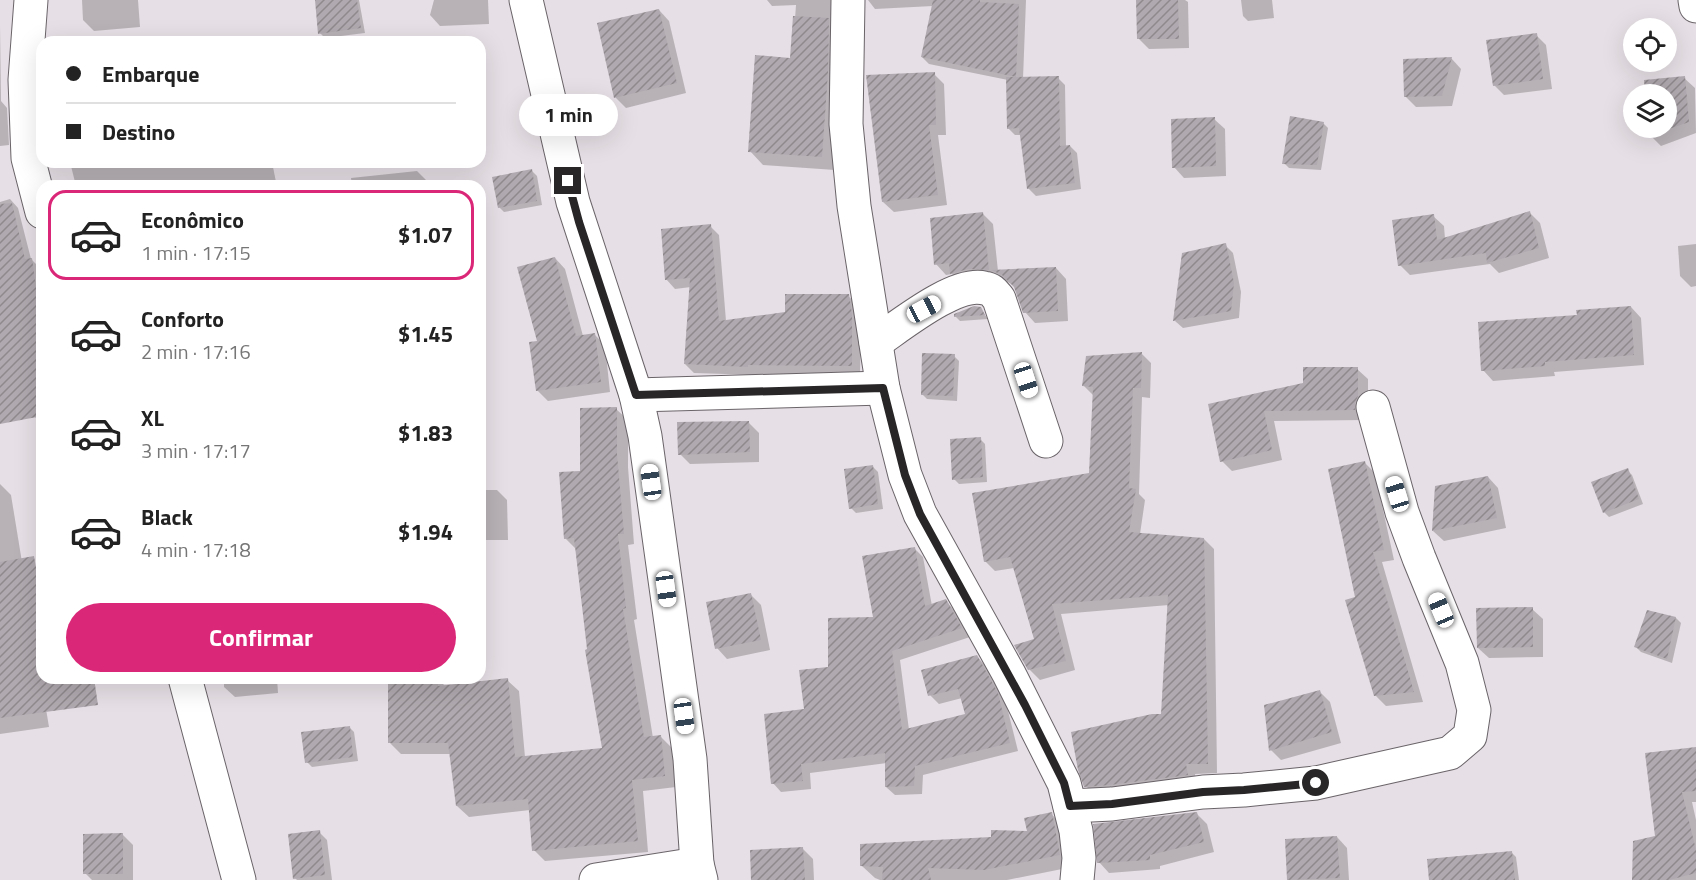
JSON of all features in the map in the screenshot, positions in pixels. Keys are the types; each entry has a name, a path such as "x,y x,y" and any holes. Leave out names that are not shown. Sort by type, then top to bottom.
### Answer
{"street":[{"path":"32,0 25,80 28,158 36,189"},
{"path":"526,0 573,202 636,395 645,436 690,759 699,872 596,880"},
{"path":"848,0 846,124 854,206 883,388 905,475 920,514 1025,705 1064,783 1076,831 1079,858 1077,880"},
{"path":"1695,0 1696,6"},
{"path":"876,342 924,309 958,291 982,287 992,291 999,299 1046,441"},
{"path":"636,395 883,388"},
{"path":"1070,806 1123,803 1203,792 1316,783 1450,753 1470,736 1474,710 1462,663 1402,512 1373,407"},
{"path":"187,684 239,880"}],"building":[{"path":"315,0 357,0 361,28 318,34"},
{"path":"933,0 980,0 980,2 1019,4 1016,77 921,57"},
{"path":"1136,0 1178,0 1179,39 1137,39"},
{"path":"659,9 677,83 614,98 597,23"},
{"path":"793,16 829,18 822,157 748,152 755,55 790,58"},
{"path":"1537,33 1543,79 1493,86 1486,40"},
{"path":"1452,57 1442,96 1404,97 1403,59"},
{"path":"935,72 936,125 929,125 938,195 882,202 866,75"},
{"path":"1059,76 1060,146 1070,145 1075,183 1027,189 1019,128 1007,129 1006,77"},
{"path":"1685,76 1689,122 1677,126 1677,84 1644,84 1644,80"},
{"path":"1290,116 1324,122 1317,165 1282,164"},
{"path":"1215,117 1216,166 1172,168 1171,119"},
{"path":"532,169 537,201 498,208 492,177"},
{"path":"12,203 25,259 32,258 36,288 36,417 0,424 0,204"},
{"path":"1530,211 1539,248 1487,263 1486,253 1398,266 1392,220 1434,214 1437,240"},
{"path":"983,212 989,270 968,269 950,274 949,263 934,265 930,218"},
{"path":"711,224 719,321 785,312 785,294 849,294 852,314 852,366 748,365 748,367 684,364 690,278 665,280 661,229"},
{"path":"1226,243 1234,283 1231,311 1173,321 1182,253"},
{"path":"555,257 576,336 595,333 601,382 536,391 529,342 537,341 517,267"},
{"path":"1056,267 1058,311 1023,313 1014,287 1002,275 991,270"},
{"path":"974,306 981,307 985,315 954,317 954,314"},
{"path":"1631,306 1634,355 1545,362 1545,366 1481,371 1478,322 1577,315 1576,310"},
{"path":"1142,352 1141,388 1133,388 1129,488 1136,489 1129,532 1204,538 1208,764 1186,764 1188,775 1084,787 1078,770 1071,732 1161,714 1168,595 1052,604 1066,661 1028,670 1014,645 1034,639 1010,557 984,562 972,493 1089,473 1093,387 1082,386 1086,356"},
{"path":"922,353 955,354 953,396 921,395"},
{"path":"1303,367 1358,367 1358,396 1355,410 1264,411 1272,450 1220,462 1208,404 1303,383"},
{"path":"617,407 617,454 624,534 618,534 626,608 623,609 644,737 661,735 665,776 632,780 638,841 532,851 528,799 456,806 448,743 388,743 388,684 438,684 438,686 486,684 486,681 508,678 515,757 602,748 585,650 587,649 574,538 564,539 559,472 580,471 580,408"},
{"path":"749,421 750,452 678,455 677,422"},
{"path":"981,437 983,477 952,480 950,439"},
{"path":"1365,461 1384,550 1373,552 1414,692 1374,696 1345,600 1355,597 1328,469"},
{"path":"873,465 878,504 849,509 844,469"},
{"path":"1628,468 1639,499 1603,513 1591,482"},
{"path":"1488,476 1497,518 1432,531 1435,486"},
{"path":"915,547 925,606 946,599 962,628 892,651 902,730 965,714 958,689 928,696 921,670 977,655 998,693 1010,743 915,766 914,786 885,787 885,753 801,764 803,781 771,784 764,714 804,709 799,670 828,667 828,618 873,617 862,556"},
{"path":"34,556 36,567 36,684 95,684 98,705 0,718 0,562"},
{"path":"751,593 761,640 715,649 706,602"},
{"path":"1533,607 1533,647 1477,648 1476,608"},
{"path":"1647,610 1676,617 1667,659 1634,647"},
{"path":"1320,690 1332,732 1269,751 1264,705"},
{"path":"350,726 353,757 305,763 301,732"},
{"path":"1696,747 1696,791 1682,792 1696,850 1696,873 1669,880 1632,880 1633,841 1655,836 1645,753"},
{"path":"1052,812 1060,855 984,870 928,868 931,880 882,880 883,867 860,866 860,844 991,837 991,830 1027,831 1024,818"},
{"path":"1197,812 1204,842 1150,855 1150,860 1097,863 1093,824"},
{"path":"320,830 325,875 293,879 288,834"},
{"path":"123,833 123,874 83,874 83,834"},
{"path":"1337,836 1340,878 1287,880 1285,839"},
{"path":"803,847 805,880 751,880 750,850"},
{"path":"1512,851 1515,880 1429,880 1427,859"}],"route":[{"path":"568,181 579,222 636,395 883,388 905,475 920,514 1025,705 1064,783 1070,806 1112,804 1203,792 1316,783"}]}
